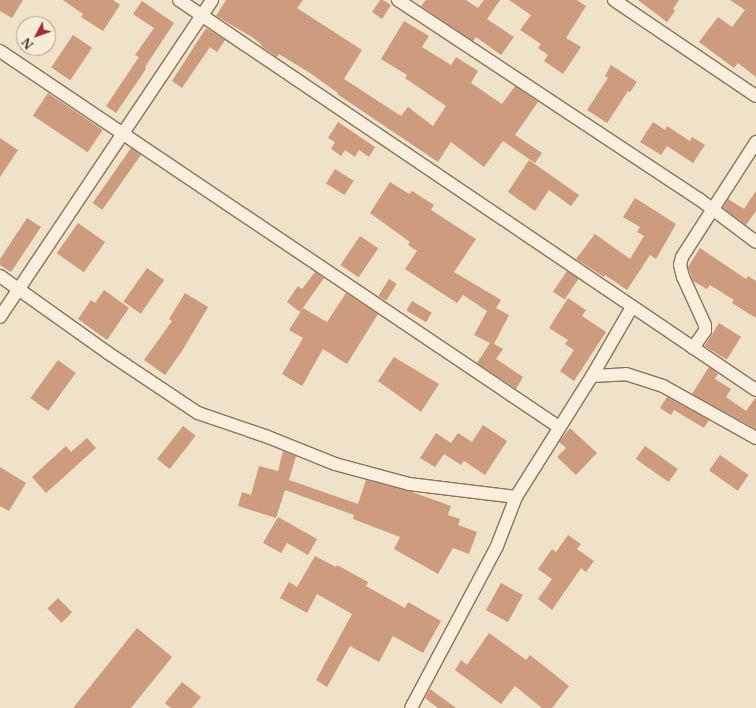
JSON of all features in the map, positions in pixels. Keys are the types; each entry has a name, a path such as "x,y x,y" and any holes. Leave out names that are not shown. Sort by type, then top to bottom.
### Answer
{"street":[{"path":"179,0 756,390"},
{"path":"0,318 212,0"},
{"path":"398,0 686,191 756,242"},
{"path":"614,0 756,96"},
{"path":"0,50 559,427"},
{"path":"693,348 705,331 705,325 683,277 680,265 682,257 711,209 756,142"},
{"path":"0,276 108,353 198,413 268,437 335,464 409,484 516,497"},
{"path":"411,708 497,546 516,497 592,376 632,307"},
{"path":"592,376 626,374 663,386 756,438"}],"building":[{"path":"0,0 23,0 12,18 0,11"},
{"path":"63,0 113,0 120,5 103,31 81,17 83,14"},
{"path":"226,0 303,0 297,8 362,50 344,79 401,116 408,107 433,126 446,106 405,78 407,75 381,59 404,21 429,36 422,47 451,65 456,57 478,71 471,83 502,104 515,86 538,102 515,135 542,153 535,163 503,141 484,167 451,142 438,162 337,94 338,93 310,73 279,54 277,57 261,46 262,45 252,37 216,16"},
{"path":"380,0 383,0 391,5 382,19 372,12"},
{"path":"426,0 466,0 478,8 484,0 500,0 487,19 514,37 501,55 476,37 473,41 421,6"},
{"path":"509,0 577,0 586,6 566,38 581,47 563,74 544,61 548,55 538,48 541,44 520,30 531,15"},
{"path":"638,0 679,0 673,9 675,11 667,22"},
{"path":"730,0 756,0 756,77 738,63 734,68 699,42 718,17 732,27 745,10"},
{"path":"142,1 174,23 145,67 146,69 116,113 106,106 139,57 135,55 154,28 133,14"},
{"path":"206,28 225,40 217,52 210,47 182,88 172,81"},
{"path":"73,35 92,48 70,80 51,67"},
{"path":"611,65 637,82 630,92 628,91 607,123 587,110 608,78 605,76"},
{"path":"48,93 103,130 88,152 33,115"},
{"path":"338,122 375,147 369,157 359,150 355,157 345,150 341,156 331,149 335,142 328,138"},
{"path":"653,122 665,130 667,126 690,141 692,137 705,145 693,163 667,146 661,155 640,142"},
{"path":"0,138 18,150 0,177"},
{"path":"131,148 141,155 102,210 93,203"},
{"path":"529,160 579,195 571,206 549,190 535,211 508,192"},
{"path":"335,169 354,181 345,195 326,183"},
{"path":"390,182 409,194 412,191 434,205 431,210 476,239 454,272 501,300 496,308 509,315 494,344 503,349 496,359 523,377 516,389 477,363 490,343 474,335 487,311 463,295 457,303 405,269 417,251 408,245 410,242 370,213"},
{"path":"756,191 756,211 746,225 723,208 728,199 744,209"},
{"path":"635,198 676,224 656,259 650,255 627,290 605,275 604,277 576,259 595,234 630,259 644,236 637,232 640,227 623,217"},
{"path":"27,218 41,227 11,272 0,265 0,259"},
{"path":"78,223 105,242 84,272 57,253"},
{"path":"360,236 378,248 359,277 340,265"},
{"path":"700,248 746,279 748,276 756,281 756,318 732,303 734,300 710,285 707,289 693,281 688,267"},
{"path":"147,268 164,280 141,314 123,302"},
{"path":"567,271 579,279 565,300 553,292"},
{"path":"315,272 324,278 300,312 287,302 298,286 302,289"},
{"path":"389,279 397,284 386,301 378,296"},
{"path":"104,290 129,308 107,340 78,319 91,300 95,303"},
{"path":"185,293 208,307 182,351 165,375 144,360 172,321 169,319"},
{"path":"346,293 378,314 347,364 323,349 302,386 282,374 303,338 289,330 303,308 327,322"},
{"path":"568,298 586,310 582,316 606,332 574,381 560,371 574,350 565,344 568,340 549,328"},
{"path":"412,301 432,313 426,322 406,310"},
{"path":"719,323 741,337 727,360 705,346"},
{"path":"394,357 439,384 421,412 378,381"},
{"path":"58,360 76,373 48,411 30,398"},
{"path":"709,367 718,374 715,379 731,389 726,397 746,411 756,397 756,429 692,394"},
{"path":"667,397 709,420 704,428 674,410 671,415 660,408"},
{"path":"483,425 507,441 485,475 464,461 461,465 444,454 435,467 420,458 436,433 451,443 458,433 472,442"},
{"path":"183,426 196,436 170,469 157,459"},
{"path":"570,428 597,453 576,475 557,457 566,448 559,442"},
{"path":"87,438 96,448 46,493 32,477 66,446 71,452"},
{"path":"645,446 678,469 669,482 636,459"},
{"path":"283,451 296,456 289,480 358,504 366,480 412,492 451,506 448,515 460,519 458,525 477,532 469,554 453,548 438,574 394,549 400,537 353,519 354,515 285,490 276,518 238,506 242,492 251,495 259,466 278,471"},
{"path":"720,455 749,475 738,491 709,471"},
{"path":"0,467 26,483 9,511 0,506"},
{"path":"278,517 317,539 308,555 287,543 281,553 263,543"},
{"path":"568,535 581,544 577,549 594,561 586,572 581,568 552,610 538,599 552,579 538,569 552,549 556,552"},
{"path":"315,556 336,567 337,565 368,582 366,586 405,608 408,602 441,621 423,653 393,636 379,662 350,646 327,687 316,680 352,614 317,594 307,613 280,598 289,582 297,587"},
{"path":"501,583 523,595 508,622 486,610"},
{"path":"58,598 72,612 62,623 47,609"},
{"path":"137,628 172,657 131,708 73,708"},
{"path":"489,633 526,660 530,655 569,686 552,708 542,708 515,686 501,704 455,670 461,660 467,665"},
{"path":"182,682 201,697 192,708 171,708 165,703"},
{"path":"430,689 456,708 438,708 425,698"}]}
